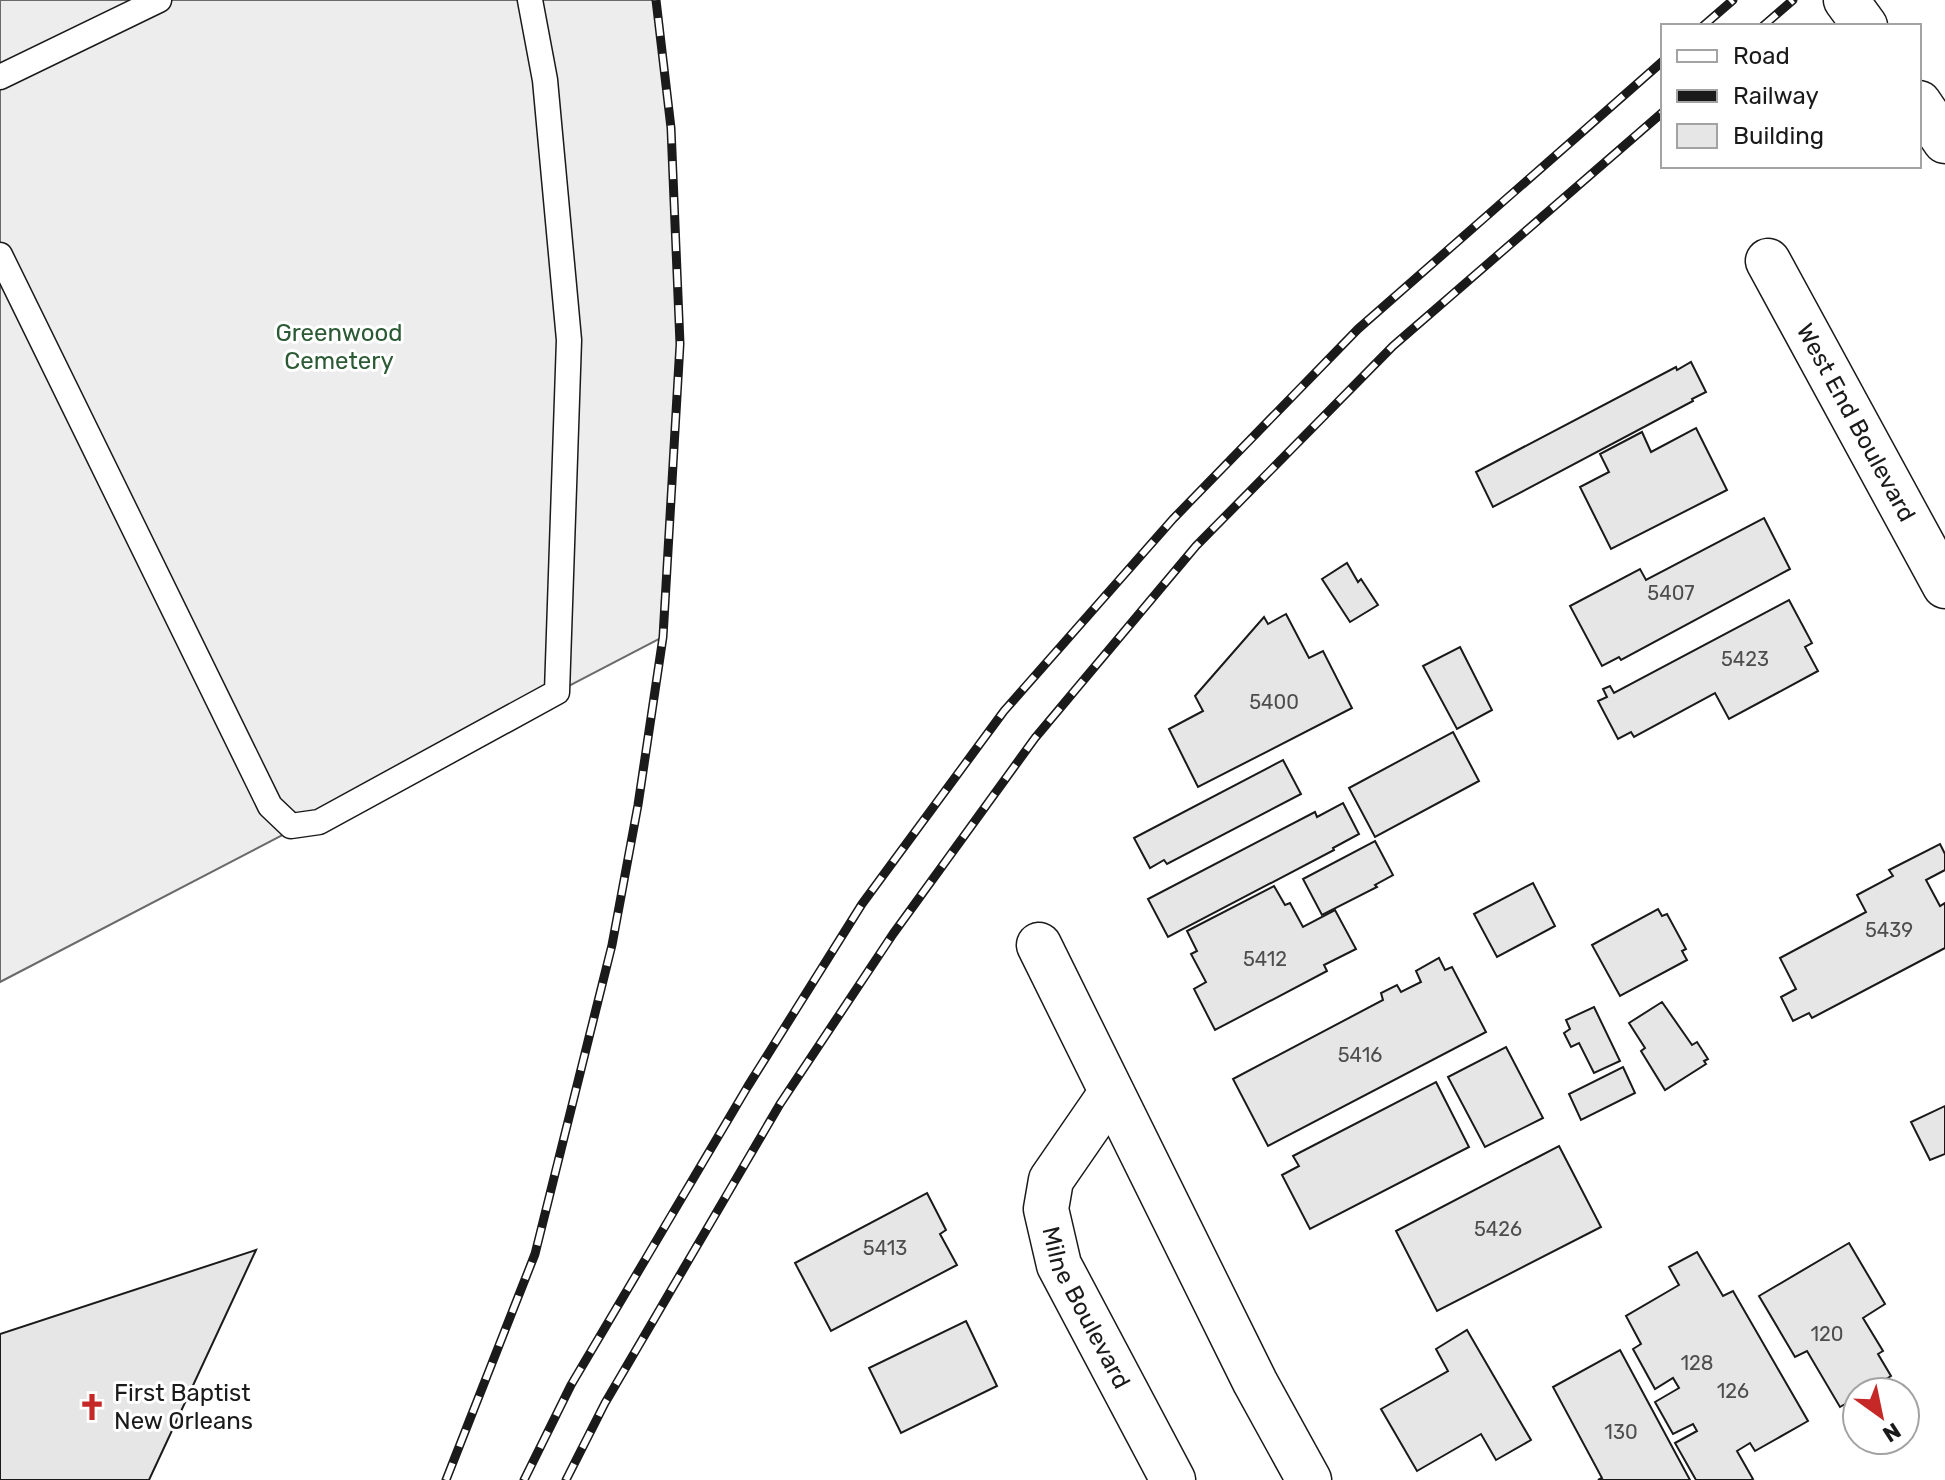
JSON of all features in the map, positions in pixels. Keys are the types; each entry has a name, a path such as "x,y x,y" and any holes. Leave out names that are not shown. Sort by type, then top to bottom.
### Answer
{"main road":[{"path":"1846,0 1864,24"},
{"path":"1921,106 1945,141"},
{"name":"West End Boulevard","path":"1768,261 1945,586"},
{"path":"1039,945 1255,1382 1309,1480"},
{"name":"Milne Boulevard","path":"1111,1093 1051,1180 1046,1209 1059,1265 1173,1480"}],"lane":[{"path":"0,77 159,0"},
{"path":"0,255 270,806 291,826 319,822 557,692 569,340 545,80 530,0"}],"shaded area":[{"name":"Greenwood Cemetery","path":"0,0 656,0 671,128 680,344 663,637 0,982"}],"building":[{"path":"1691,362 1706,392 1493,507 1476,472"},
{"path":"1696,428 1727,490 1611,549 1580,487 1609,472 1600,454 1642,432 1651,452"},
{"path":"1764,518 1790,569 1621,660 1619,657 1602,666 1570,606 1640,569 1646,580"},
{"path":"1347,563 1358,582 1361,579 1378,605 1350,622 1322,579"},
{"path":"1789,600 1812,643 1805,647 1818,671 1729,719 1715,693 1634,737 1631,732 1618,739 1598,701 1607,697 1603,689 1610,686 1614,693"},
{"path":"1286,614 1309,658 1323,651 1352,708 1198,787 1169,729 1203,711 1195,696 1264,617 1268,624"},
{"path":"1460,647 1492,710 1457,729 1423,666"},
{"path":"1453,732 1479,781 1375,837 1349,788"},
{"path":"1283,760 1301,794 1167,864 1164,860 1150,868 1134,838"},
{"path":"1343,803 1359,834 1168,937 1148,899 1315,812 1317,817"},
{"path":"1375,841 1393,875 1375,885 1377,887 1322,915 1303,879"},
{"path":"1940,844 1945,854 1945,870 1926,880 1940,906 1945,903 1945,948 1812,1018 1809,1013 1793,1021 1781,997 1796,989 1780,958 1866,912 1857,895 1893,876 1889,870"},
{"path":"1533,883 1555,926 1497,957 1474,914"},
{"path":"1274,886 1285,905 1290,903 1303,927 1335,910 1356,949 1324,965 1327,971 1215,1030 1194,989 1206,982 1191,954 1197,951 1187,931"},
{"path":"1658,909 1662,916 1667,914 1686,949 1682,951 1687,960 1620,996 1592,945"},
{"path":"1439,958 1445,970 1452,967 1486,1032 1268,1146 1233,1079 1383,1000 1381,993 1397,985 1401,992 1421,982 1416,971"},
{"path":"1662,1002 1692,1045 1697,1042 1708,1059 1704,1061 1706,1064 1665,1090 1641,1051 1645,1048 1629,1023"},
{"path":"1594,1007 1620,1061 1594,1073 1579,1043 1571,1047 1564,1033 1570,1029 1566,1020"},
{"path":"1506,1047 1543,1118 1485,1147 1448,1077"},
{"path":"1623,1067 1635,1093 1581,1120 1569,1094"},
{"path":"1436,1082 1469,1147 1310,1229 1282,1175 1299,1166 1293,1156"},
{"path":"1945,1106 1945,1154 1930,1160 1911,1122"},
{"path":"1559,1146 1601,1227 1437,1311 1396,1231"},
{"path":"927,1193 946,1230 940,1234 957,1265 831,1331 795,1263"},
{"path":"1849,1243 1885,1304 1863,1318 1883,1351 1878,1354 1891,1376 1841,1376 1840,1407 1807,1351 1795,1357 1759,1296"},
{"name":"First Baptist New Orleans","path":"256,1250 149,1480 0,1480 0,1334"},
{"path":"1697,1252 1723,1296 1733,1291 1808,1421 1755,1451 1750,1443 1737,1451 1751,1480 1696,1480 1675,1443 1697,1431 1693,1424 1673,1434 1655,1402 1679,1388 1673,1378 1655,1389 1633,1349 1641,1344 1626,1316 1679,1285 1669,1267"},
{"path":"966,1321 997,1386 901,1433 869,1368"},
{"path":"1467,1330 1531,1440 1496,1460 1481,1434 1417,1471 1381,1409 1448,1371 1436,1349"},
{"path":"1620,1350 1690,1480 1598,1480 1602,1478 1553,1387"}],"railway":[{"path":"446,1480 535,1254 612,945 638,805 663,637 680,344 671,128 656,0"},
{"path":"1705,24 1733,0"},
{"path":"1765,24 1793,0"},
{"path":"524,1480 571,1385 748,1086 862,904 1004,711 1173,519 1358,329 1661,63"},
{"path":"566,1480 605,1403 780,1104 893,934 1035,738 1196,546 1393,346 1661,114"}],"place":[{"name":"First Baptist New Orleans","path":"92,1407"}]}
